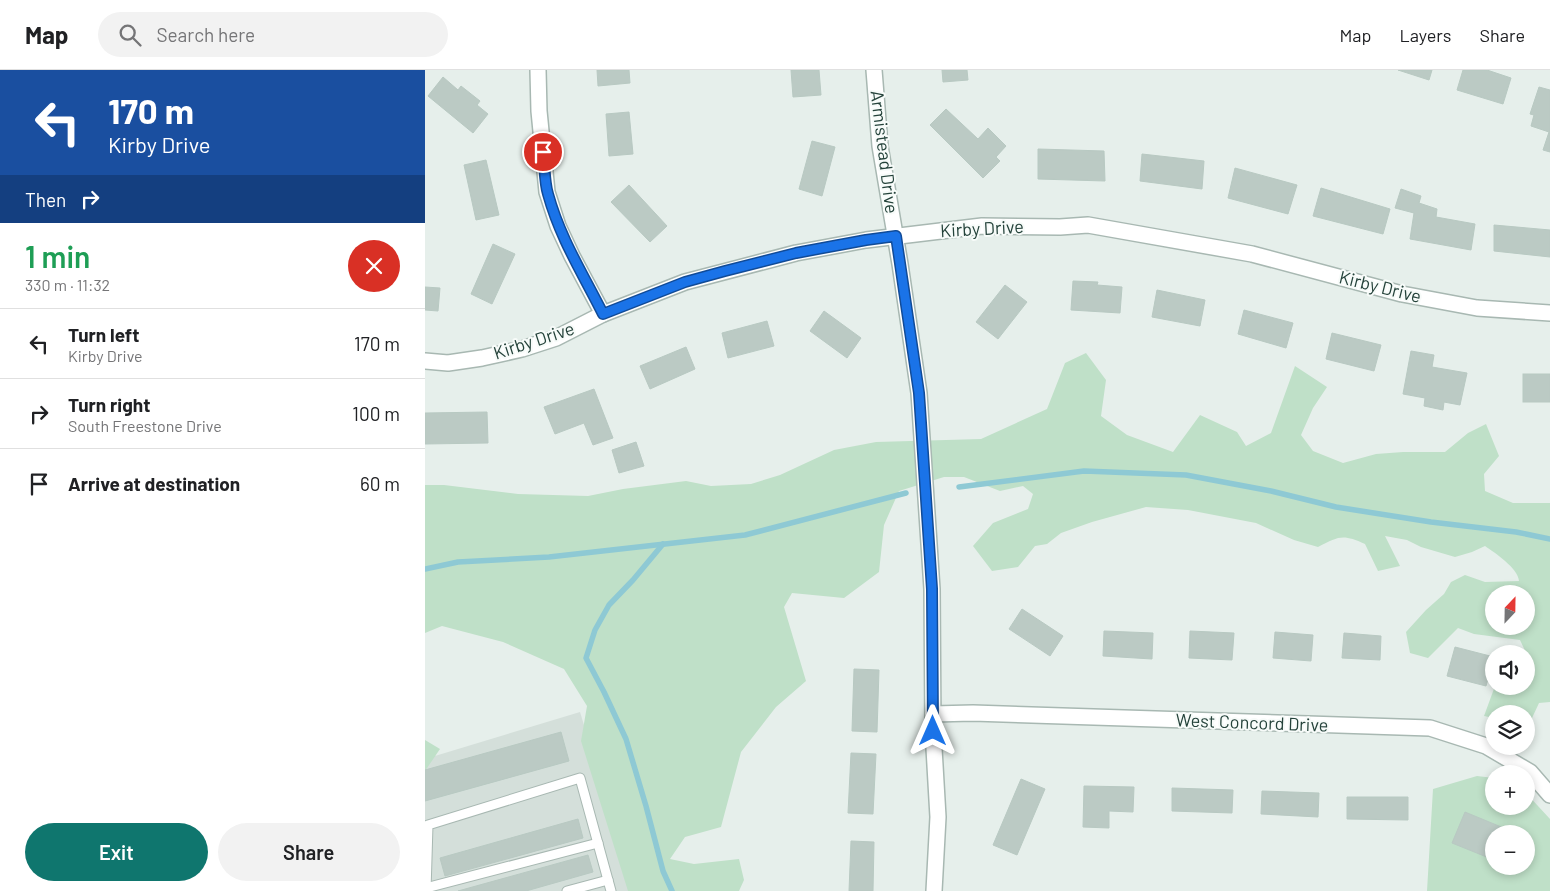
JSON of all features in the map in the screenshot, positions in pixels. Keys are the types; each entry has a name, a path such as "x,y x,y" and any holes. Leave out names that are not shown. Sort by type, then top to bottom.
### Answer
{"street":[{"path":"538,70 539,111 547,192 558,226 603,314"},
{"name":"Armistead Drive","path":"875,70 880,146 896,236 919,393 932,589 933,714 938,817 934,891"},
{"name":"Kirby Drive","path":"425,361 448,363 522,349 556,338 603,314 685,282 796,253 866,240 982,226 1088,226 1252,254 1402,294 1477,308 1550,313"},
{"name":"West Concord Drive","path":"933,714 1430,728 1486,746 1530,772 1550,795"}],"lane":[{"path":"598,843 426,889 428,825 579,778 598,843 611,891"},
{"path":"567,891 608,880"}],"shaded area":[{"path":"580,712 635,891 425,891 425,759"}],"green space":[{"path":"1086,353 1106,380 1101,416 1127,435 1173,452 1200,415 1237,432 1246,446 1271,433 1295,366 1327,387 1313,408 1301,435 1313,451 1343,463 1376,454 1445,452 1468,433 1486,424 1499,456 1484,474 1485,491 1513,503 1550,503 1550,702 1539,703 1535,712 1535,705 1488,705 1492,695 1535,695 1535,645 1522,645 1520,640 1474,634 1458,628 1428,658 1410,653 1406,632 1444,594 1451,582 1465,575 1485,582 1519,581 1515,571 1485,546 1455,557 1421,547 1407,540 1385,536 1400,566 1378,571 1365,544 1351,539 1331,540 1318,547 1294,540 1256,523 1188,510 1146,507 1061,533 1047,544 1035,546 1018,567 992,571 973,546 993,523 1028,509 1033,494 1023,486 1000,491 964,477 944,477 899,491 884,525 879,572 844,598 792,593 784,607 806,681 776,707 741,752 721,827 685,837 670,859 694,864 739,859 744,880 739,891 628,891 581,741 587,706 564,669 503,642 442,626 425,633 425,485 444,485 518,494 588,496 623,489 686,481 711,486 751,484 780,475 834,450 876,442 981,439 1047,409 1065,363"},
{"path":"425,740 440,749 425,771"},
{"path":"1477,776 1485,777 1485,815 1535,815 1535,803 1550,819 1550,891 1427,891 1433,789"}],"building":[{"path":"597,70 629,70 630,83 598,86"},
{"path":"791,70 819,70 821,95 793,97"},
{"path":"942,70 967,70 968,80 943,82"},
{"path":"1398,70 1432,70 1429,80"},
{"path":"1463,70 1487,70 1511,78 1503,104 1457,90"},
{"path":"443,77 458,90 461,86 480,101 477,105 488,114 473,133 428,96"},
{"path":"1539,87 1550,90 1550,152 1543,150 1549,132 1531,126 1534,115 1530,114"},
{"path":"946,109 978,139 988,128 1006,146 996,157 1000,161 983,178 930,125"},
{"path":"629,112 633,154 609,156 606,114"},
{"path":"812,141 835,147 822,196 799,189"},
{"path":"1038,149 1104,151 1105,181 1038,179"},
{"path":"1142,154 1204,161 1202,189 1140,181"},
{"path":"486,160 499,215 476,220 464,165"},
{"path":"1235,168 1297,185 1288,214 1228,198"},
{"path":"629,185 667,226 650,242 611,202"},
{"path":"1321,188 1390,209 1383,234 1313,216"},
{"path":"1401,189 1421,196 1419,203 1437,209 1436,217 1475,224 1471,250 1410,239 1414,213 1395,208"},
{"path":"1494,225 1550,230 1550,257 1494,251"},
{"path":"493,244 515,254 492,304 471,294"},
{"path":"1073,281 1098,282 1097,285 1122,287 1120,313 1071,310"},
{"path":"1005,285 1027,302 998,339 976,322"},
{"path":"425,287 440,288 438,311 425,310"},
{"path":"1157,290 1205,300 1200,326 1152,317"},
{"path":"1244,310 1293,323 1286,348 1238,334"},
{"path":"824,311 861,338 847,358 810,331"},
{"path":"767,321 774,346 728,358 722,333"},
{"path":"1332,333 1381,345 1374,371 1326,359"},
{"path":"686,347 695,369 650,389 640,366"},
{"path":"1411,351 1434,355 1432,367 1467,373 1460,405 1444,402 1443,410 1424,406 1425,398 1403,394"},
{"path":"1523,374 1550,374 1550,402 1523,402"},
{"path":"594,389 613,438 593,445 584,423 555,434 544,407"},
{"path":"487,412 488,443 425,444 425,413"},
{"path":"636,442 644,466 619,473 612,450"},
{"path":"1022,609 1063,636 1050,656 1009,629"},
{"path":"1104,631 1153,633 1152,659 1103,656"},
{"path":"1190,631 1234,633 1232,660 1189,658"},
{"path":"1275,632 1313,635 1311,661 1273,658"},
{"path":"1344,633 1381,636 1380,660 1342,658"},
{"path":"1455,647 1485,655 1485,686 1447,676"},
{"path":"854,669 879,670 877,732 852,731"},
{"path":"561,732 569,761 425,801 425,770"},
{"path":"851,753 876,754 873,814 848,813"},
{"path":"1021,779 1045,789 1017,855 993,845"},
{"path":"1084,786 1134,787 1133,812 1109,811 1109,828 1083,827"},
{"path":"1172,788 1233,790 1232,813 1172,811"},
{"path":"1262,791 1319,793 1318,817 1261,814"},
{"path":"1347,797 1408,797 1408,820 1347,819"},
{"path":"1465,812 1496,825 1485,825 1485,856 1452,843"},
{"path":"578,819 583,838 445,876 440,858"},
{"path":"851,841 874,842 873,891 849,891"},
{"path":"588,855 593,872 526,891 458,891"}],"waterway":[{"path":"959,487 1084,471 1186,475 1271,491 1336,507 1431,522 1516,532 1550,539"},
{"path":"425,569 458,562 549,557 745,535 906,493"},
{"path":"663,544 609,605 595,630 586,658 626,739 663,871 672,891"}],"route":[{"path":"543,152 547,192 558,226 603,314 685,282 725,271 796,253 896,236 919,393 932,589 933,731"}]}
